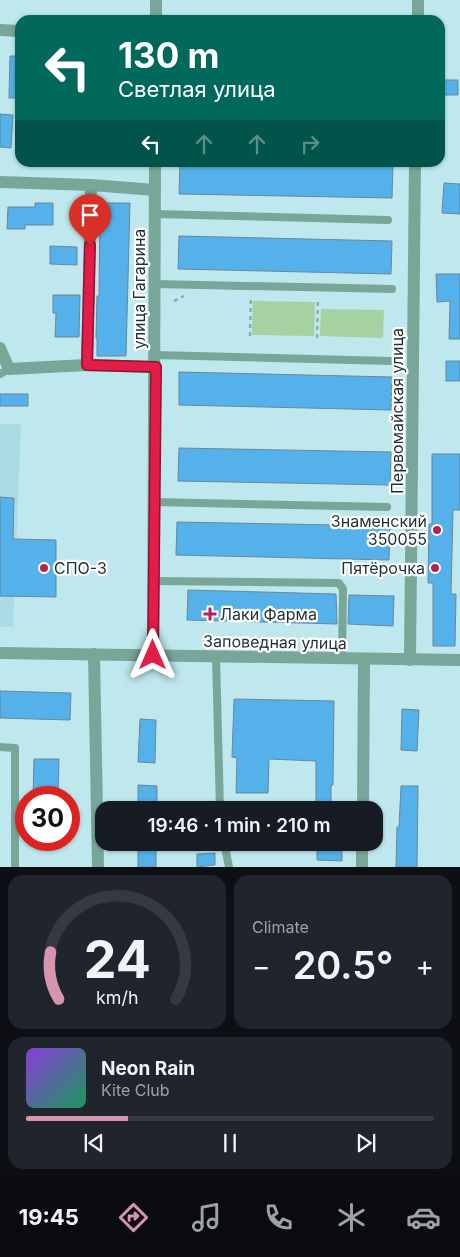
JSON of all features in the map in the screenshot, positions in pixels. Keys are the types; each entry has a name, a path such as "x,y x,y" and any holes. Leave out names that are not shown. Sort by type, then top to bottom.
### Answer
{"street":[{"path":"156,0 156,15"},
{"path":"418,0 418,15"},
{"path":"0,30 15,31"},
{"name":"улица Гагарина","path":"153,655 155,167"},
{"name":"Первомайская улица","path":"410,660 415,167"},
{"path":"0,182 91,185 155,190"},
{"path":"87,365 91,185"},
{"path":"0,348 5,372 155,361"},
{"name":"Заповедная улица","path":"0,653 342,660 460,660"},
{"path":"94,654 98,867"},
{"path":"362,801 364,660"},
{"path":"362,851 362,867"}],"lane":[{"path":"155,214 388,220"},
{"path":"155,284 392,289"},
{"path":"155,361 390,361"},
{"path":"154,502 387,507"},
{"path":"153,580 339,583 343,589 342,660"},
{"path":"216,656 220,801"},
{"path":"0,747 15,748 14,867"},
{"path":"226,851 229,867"}],"path":[{"path":"250,336 251,296"},
{"path":"317,338 318,298"}],"shaded area":[{"path":"0,424 21,424 13,627 0,627"}],"green space":[{"path":"253,301 315,302 314,336 252,335"},
{"path":"321,309 384,310 383,338 320,336"}],"building":[{"path":"10,56 15,56 15,98 9,98"},
{"path":"445,80 458,80 458,95 445,95"},
{"path":"0,114 13,115 11,148 0,147"},
{"path":"180,167 393,167 392,198 179,194"},
{"path":"444,183 460,184 460,214 442,213"},
{"path":"35,203 53,203 53,225 25,225 25,229 7,229 8,207 35,207"},
{"path":"100,203 130,203 126,356 97,356"},
{"path":"179,236 392,241 391,274 178,269"},
{"path":"50,246 77,247 77,265 50,264"},
{"path":"436,274 460,274 460,339 449,339 450,301 437,302"},
{"path":"53,295 80,295 79,337 55,337 56,313 53,313"},
{"path":"446,361 460,361 460,381 446,381"},
{"path":"179,372 392,377 391,410 179,405"},
{"path":"0,394 28,394 28,406 0,406"},
{"path":"179,448 391,452 390,485 178,481"},
{"path":"432,454 460,454 460,510 453,510 451,594 456,594 455,646 433,646 433,583 428,583 429,524 432,524"},
{"path":"0,497 14,498 13,539 56,540 56,597 0,596"},
{"path":"177,522 390,526 389,560 176,555"},
{"path":"188,590 336,594 337,624 187,620"},
{"path":"349,595 394,596 393,626 348,624"},
{"path":"0,691 71,693 70,720 0,718"},
{"path":"234,699 334,701 333,785 331,785 331,801 316,801 316,761 269,759 268,793 236,793 237,758 232,757"},
{"path":"402,709 419,710 417,751 401,750"},
{"path":"140,719 156,720 155,763 138,762"},
{"path":"34,759 59,759 58,786 33,786"},
{"path":"138,785 157,786 157,801 138,801"},
{"path":"401,786 418,786 417,867 396,867"},
{"path":"138,851 156,851 156,867 138,867"},
{"path":"317,851 342,851 342,861 317,860"},
{"path":"215,853 215,865 197,867 197,854"}],"place":[{"name":"Знаменский 350055","path":"437,530"},
{"name":"СПО-3","path":"44,568"},
{"name":"Пятёрочка","path":"435,568"},
{"name":"Лаки Фарма","path":"210,614"}],"route":[{"path":"90,245 87,365 156,367 153,655"}]}
